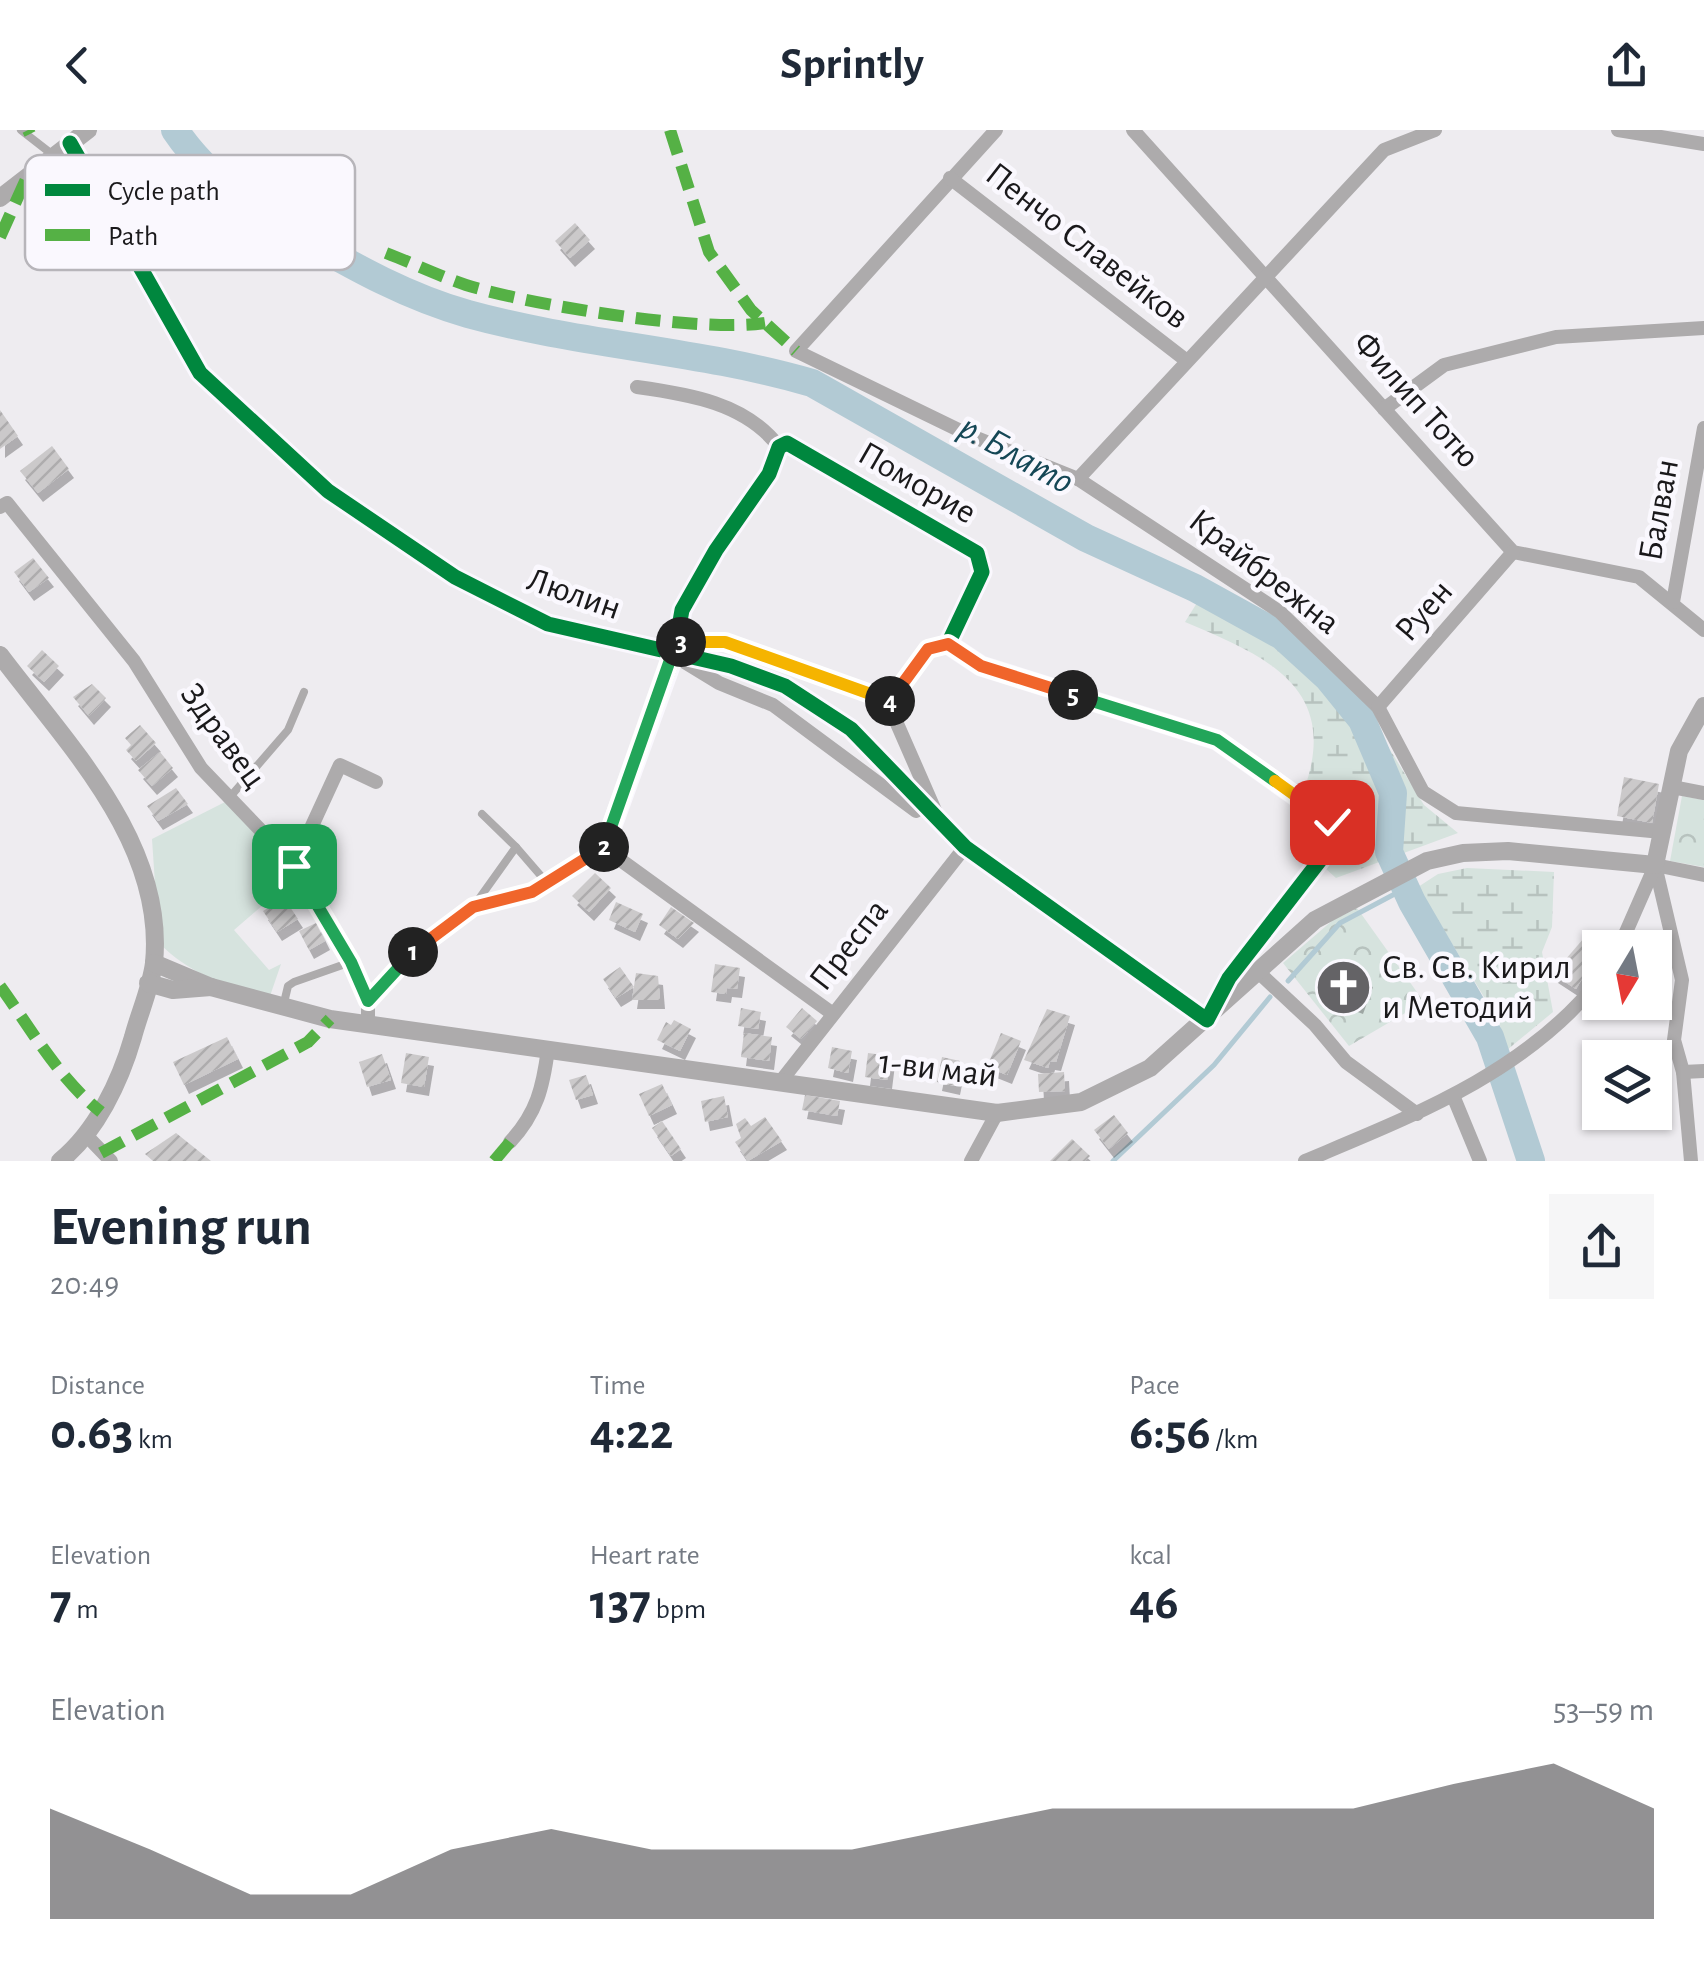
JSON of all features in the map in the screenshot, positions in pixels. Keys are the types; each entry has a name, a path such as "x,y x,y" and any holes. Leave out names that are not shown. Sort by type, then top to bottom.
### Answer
{"street":[{"path":"950,178 996,130"},
{"name":"Филип Тотю","path":"1133,130 1513,552"},
{"path":"1078,479 1402,130"},
{"path":"1384,150 1435,130"},
{"path":"1618,130 1704,144"},
{"path":"54,155 88,131"},
{"name":"Люлин","path":"70,143 77,155"},
{"path":"0,198 25,178"},
{"name":"Крайбрежна","path":"950,178 796,351 969,435 1078,479 1280,612 1378,706 1424,792 1456,813 1662,832"},
{"name":"Пенчо Славейков","path":"950,178 1188,361"},
{"name":"Люлин","path":"142,270 200,373 328,491 455,577 548,624 675,649 785,686 851,729 964,847 1206,1020"},
{"path":"1384,409 1444,365 1556,337 1704,328"},
{"path":"368,1001 412,953 473,907 548,884 604,848 675,649 682,610 716,550 769,474 778,447 766,430 727,408 688,394 637,386"},
{"name":"Балван","path":"1673,602 1704,428"},
{"name":"Поморие","path":"778,447 787,443 795,447 977,553 982,572 948,644"},
{"name":"Здравец","path":"0,507 7,503 134,661 202,768 294,866 351,962 368,1001 368,1024"},
{"path":"1513,552 1639,577 1704,630"},
{"name":"Руен","path":"1378,706 1513,552"},
{"path":"675,649 725,642 888,703 939,821"},
{"path":"888,703 928,649 948,644 981,666 1217,740 1332,822 1338,837 1229,978 1206,1020"},
{"path":"675,649 720,684 774,706 953,835"},
{"path":"0,654 122,820 148,895 154,963 127,1057 101,1112 69,1158"},
{"path":"1627,930 1655,865 1679,751 1704,706"},
{"path":"294,866 340,765 376,782"},
{"path":"1672,787 1704,793"},
{"name":"Преспа","path":"781,1081 964,847"},
{"path":"604,848 833,1014"},
{"name":"1-ви май","path":"154,963 211,987 368,1024 997,1113 1081,1102 1150,1068 1314,920 1355,895 1427,861 1463,853 1508,851 1655,865 1704,875"},
{"path":"1655,865 1682,980 1674,1040 1683,1072 1691,1161"},
{"path":"1256,970 1316,1025 1346,1062 1417,1114"},
{"name":"1-ви май","path":"148,983 172,990 211,987"},
{"path":"1305,1161 1454,1098 1582,1002"},
{"path":"510,1142 530,1120 543,1090 548,1049"},
{"path":"1683,1072 1704,1071"},
{"path":"1454,1098 1480,1161"},
{"path":"970,1161 997,1113"},
{"path":"85,1134 111,1161"}],"lane":[{"path":"21,130 52,155"},
{"path":"229,799 280,742 304,692"},
{"path":"482,814 548,884"},
{"path":"473,907 516,847"},
{"path":"282,1006 294,982 351,962"}],"green space":[{"path":"1210,582 1287,627 1363,706 1424,805 1458,833 1336,878 1326,869 1346,840 1337,809 1305,787 1313,752 1312,723 1303,699 1266,662 1185,622"},
{"path":"1682,796 1704,800 1704,867 1670,861"},
{"path":"225,802 285,858 292,880 234,930 269,970 281,964 270,996 210,978 184,964 159,943 152,839"},
{"path":"1467,868 1554,872 1552,927 1542,952 1553,1012 1507,1050 1499,1022 1418,887 1438,874"},
{"path":"1357,908 1424,1002 1349,1046 1283,963 1333,920"}],"building":[{"path":"575,223 590,240 570,258 555,241"},
{"path":"0,410 18,436 0,449"},
{"path":"52,446 69,469 38,493 20,471"},
{"path":"33,558 49,578 29,592 14,572"},
{"path":"42,650 59,666 44,682 27,666"},
{"path":"92,684 106,698 89,716 73,697"},
{"path":"140,725 156,743 136,761 126,750 131,745 125,738"},
{"path":"160,752 173,768 152,786 138,770"},
{"path":"1624,777 1659,784 1652,823 1617,816"},
{"path":"176,788 188,804 158,821 147,806"},
{"path":"595,873 611,888 589,912 572,896"},
{"path":"284,898 298,919 277,932 263,911"},
{"path":"616,902 643,914 635,932 609,920"},
{"path":"671,907 694,923 678,939 659,925"},
{"path":"316,923 325,941 309,950 299,931"},
{"path":"1582,940 1582,979 1576,989 1553,974"},
{"path":"715,964 740,968 737,989 727,988 726,994 711,992"},
{"name":"Св. Св. Кирил и Методий","path":"1331,964 1368,978 1358,1005 1321,991 1320,975"},
{"path":"620,967 634,987 616,998 603,979"},
{"path":"636,973 658,976 660,1000 632,1000"},
{"path":"741,1008 761,1012 758,1029 738,1026"},
{"path":"802,1008 817,1021 801,1039 786,1027"},
{"path":"1047,1009 1070,1016 1056,1062 1050,1061 1048,1068 1024,1060"},
{"path":"674,1020 691,1029 680,1051 657,1040 666,1022 671,1025"},
{"path":"744,1033 772,1037 769,1061 741,1057"},
{"path":"1001,1033 1021,1041 1007,1075 987,1067"},
{"path":"227,1037 238,1059 184,1085 173,1062"},
{"path":"832,1047 852,1051 848,1073 828,1068"},
{"path":"406,1053 429,1057 424,1087 401,1083"},
{"path":"868,1053 890,1056 887,1080 865,1077"},
{"path":"382,1054 391,1080 367,1087 359,1062"},
{"path":"942,1057 960,1061 955,1086 937,1082"},
{"path":"1064,1072 1065,1091 1039,1092 1038,1074"},
{"path":"586,1075 593,1095 576,1100 569,1080"},
{"path":"662,1084 672,1105 649,1116 639,1094"},
{"path":"805,1095 840,1101 837,1116 802,1110"},
{"path":"724,1096 728,1117 705,1122 701,1101"},
{"path":"1114,1115 1128,1133 1109,1149 1094,1130"},
{"path":"765,1117 782,1141 748,1161 735,1142 741,1138 736,1124 745,1118 751,1126"},
{"path":"662,1121 681,1149 671,1156 652,1128"},
{"path":"176,1133 211,1161 153,1161 145,1154"},
{"path":"1072,1139 1090,1156 1085,1161 1050,1161"}],"waterway":[{"name":"р. Блато","path":"175,130 195,155"},
{"name":"р. Блато","path":"355,267 446,307 510,325 726,363 812,383 1086,538 1195,588 1282,636 1328,678 1362,720 1393,793 1389,852 1412,902 1490,1037 1531,1161"},
{"path":"1288,981 1340,923 1406,888"},
{"path":"1113,1161 1214,1065 1270,997"}],"marked path":[{"path":"28,130 30,134"},
{"path":"670,130 709,252 751,310 796,351"},
{"path":"0,237 25,181"},
{"path":"386,253 466,285 572,308 659,321 765,323"},
{"path":"0,986 59,1069 101,1112"},
{"path":"101,1153 308,1042 330,1019"},
{"path":"494,1161 510,1142"}],"cycle path":[{"path":"70,143 77,155"},
{"path":"142,270 200,373 328,491 455,577 548,624 674,653"},
{"path":"787,443 977,553 982,572 948,644 981,666 1217,740 1332,822 1338,837 1229,978 1207,1020 965,847 851,729 785,686 731,666 674,653 682,610 716,550 769,474 779,447 787,443"},
{"path":"604,848 674,653"}],"place":[{"name":"Св. Св. Кирил и Методий","path":"1343,987"}],"route":[{"path":"294,866 351,962 368,1001 412,953 473,907 532,892 604,848 676,643 699,639 725,642 888,703 928,649 948,644 981,666 1217,740 1332,822"}]}
